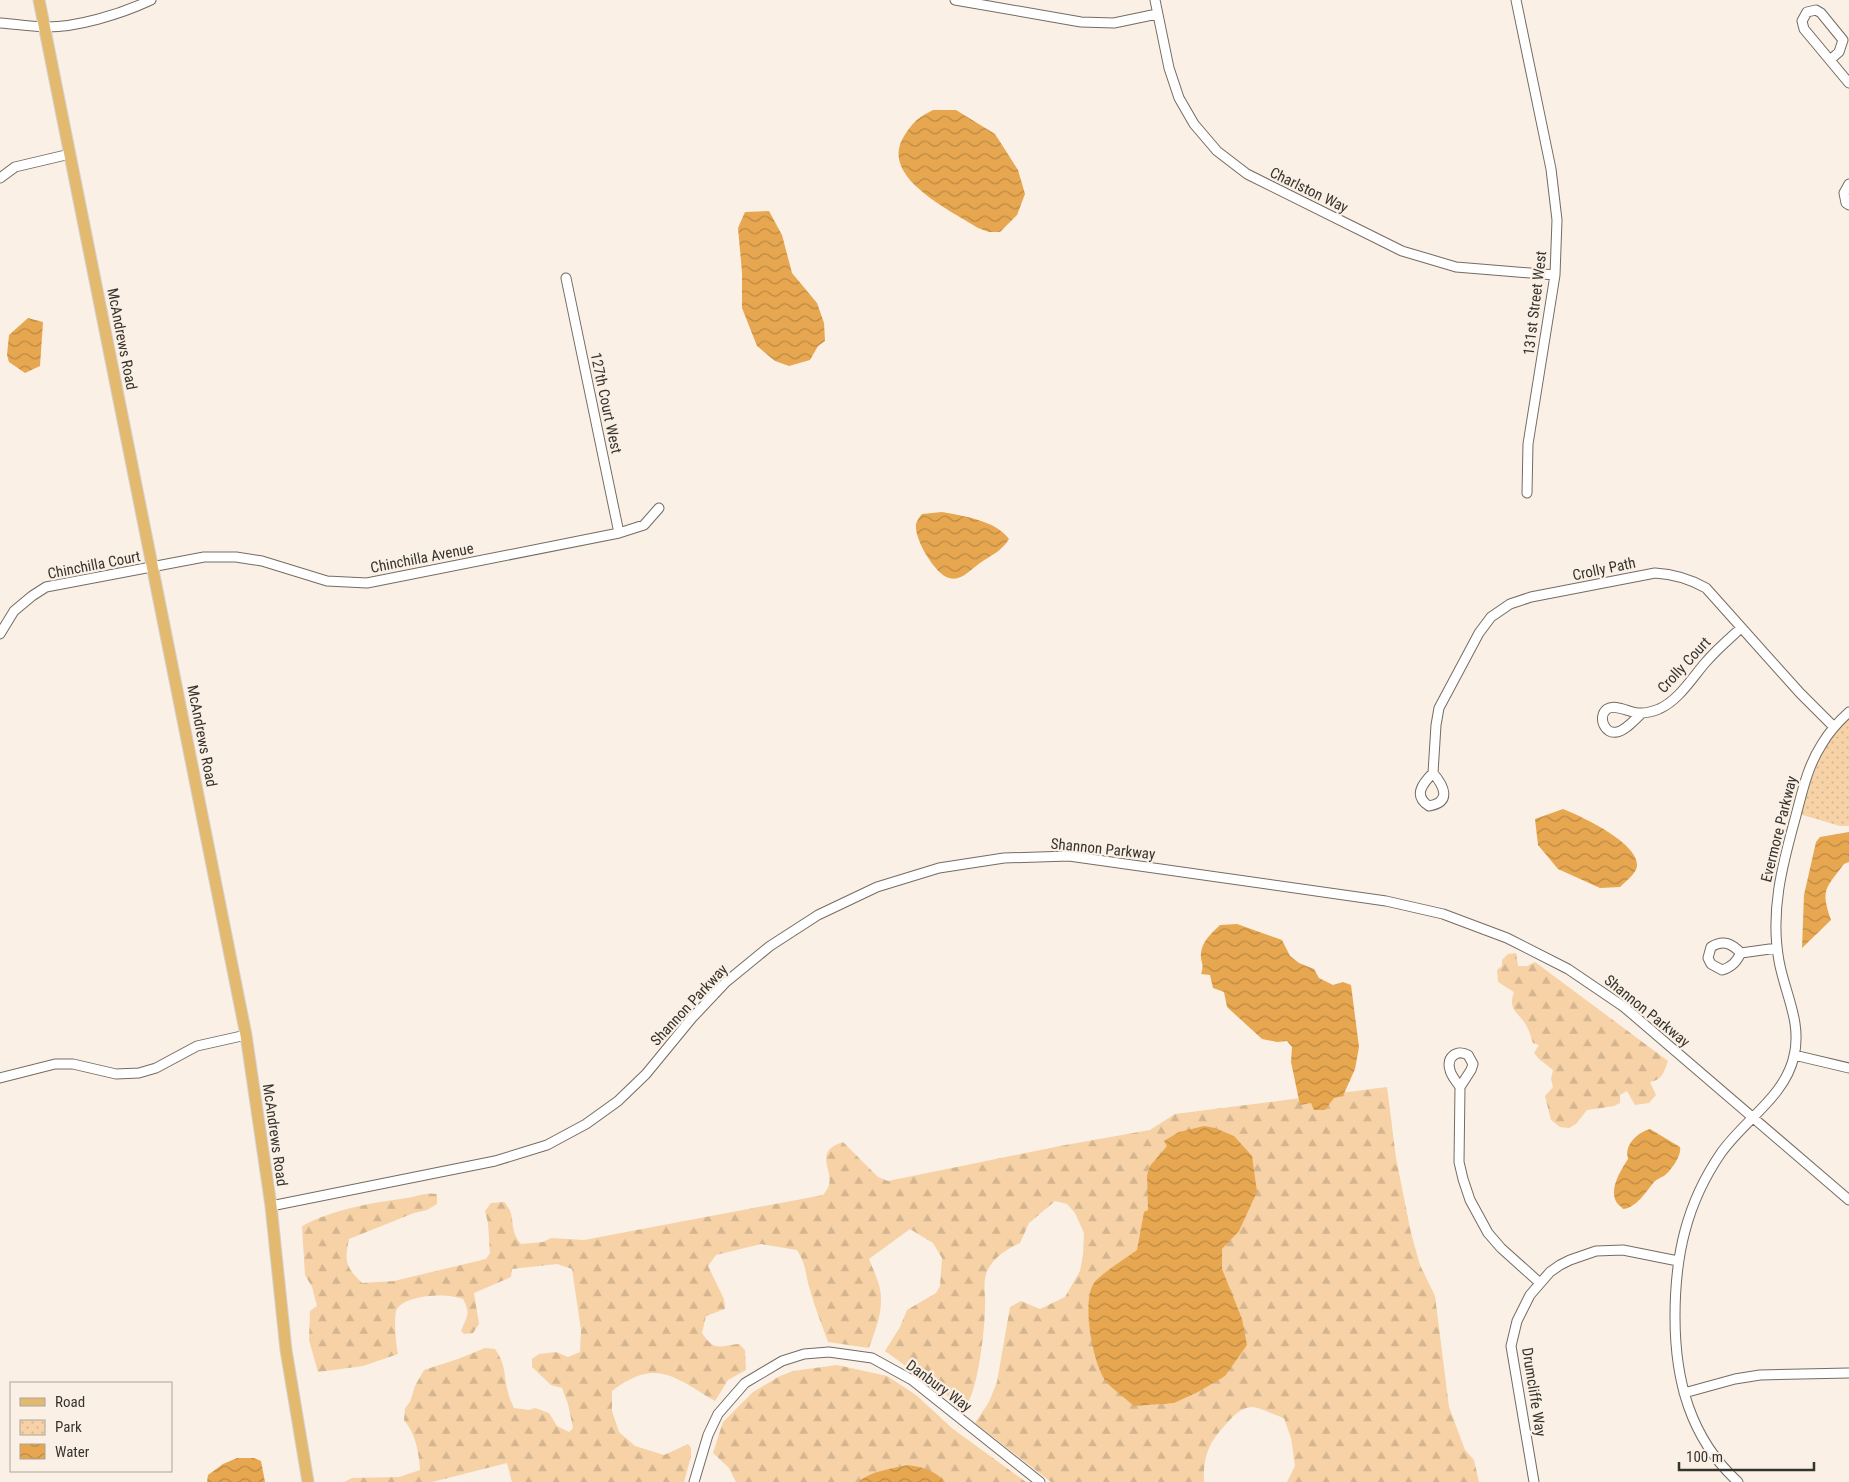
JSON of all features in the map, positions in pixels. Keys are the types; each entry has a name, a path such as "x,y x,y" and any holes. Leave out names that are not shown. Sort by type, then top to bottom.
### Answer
{"main road":[{"name":"McAndrews Road","path":"39,0 246,1035 271,1206 286,1350 308,1482"}],"street":[{"path":"0,23 44,27 95,20 151,0"},
{"path":"955,0 1081,22 1114,23 1158,14"},
{"name":"Charlston Way","path":"1155,0 1169,68 1180,98 1194,124 1217,151 1246,174 1402,251 1456,267 1555,275"},
{"name":"131st Street West","path":"1516,0 1551,169 1557,220 1555,275 1528,444 1527,493"},
{"path":"1830,60 1840,52 1843,40 1821,13 1816,10 1807,12 1802,21 1804,30 1849,83"},
{"path":"0,178 15,167 70,154"},
{"path":"1849,184 1844,193 1846,203 1849,205"},
{"name":"127th Court West","path":"566,278 619,533"},
{"name":"Chinchilla Avenue","path":"154,568 204,558 236,556 262,561 327,581 367,584 619,533 644,525 660,508"},
{"name":"Chinchilla Court","path":"0,634 14,611 46,587 154,568"},
{"name":"Crolly Path","path":"1433,773 1439,708 1479,632 1491,617 1510,604 1532,597 1645,575 1666,574 1687,579 1706,588 1810,704 1834,728"},
{"name":"Crolly Court","path":"1641,714 1659,709 1681,692 1723,643 1741,628"},
{"name":"Evermore Parkway","path":"1738,1482 1709,1448 1695,1422 1684,1394 1678,1370 1675,1345 1675,1296 1678,1261 1689,1214 1704,1182 1729,1142 1775,1094 1785,1079 1794,1056 1796,1022 1777,948 1776,915 1781,872 1805,780 1822,744 1849,712"},
{"name":"Shannon Parkway","path":"271,1206 495,1162 547,1145 586,1124 618,1101 646,1074 692,1018 726,982 770,946 818,915 877,887 939,868 1004,858 1069,856 1386,901 1442,914 1507,938 1568,968 1624,1007 1849,1200"},
{"path":"1742,953 1777,948"},
{"path":"0,1078 55,1064 73,1064 116,1074 139,1073 156,1068 197,1046 246,1035"},
{"path":"1794,1056 1849,1068"},
{"path":"1460,1087 1459,1162 1470,1200 1488,1234 1500,1248 1540,1283"},
{"name":"Drumcliffe Way","path":"1534,1482 1511,1346 1517,1321 1530,1295 1550,1272 1560,1265 1596,1251 1622,1250 1678,1261"},
{"name":"Danbury Way","path":"694,1482 708,1435 718,1414 745,1383 782,1361 804,1354 829,1352 872,1358 912,1380 1040,1482"},
{"path":"1684,1394 1718,1383 1751,1376 1849,1374"}],"green space":[{"path":"1849,718 1849,826 1840,826 1796,813 1834,727"},
{"path":"1516,953 1518,966 1527,966 1535,962 1668,1061 1660,1077 1650,1082 1656,1095 1649,1103 1635,1105 1627,1091 1620,1095 1620,1103 1614,1106 1587,1110 1576,1124 1569,1128 1560,1127 1551,1120 1545,1096 1553,1087 1551,1079 1553,1070 1534,1053 1539,1045 1533,1043 1527,1027 1513,1008 1512,999 1514,992 1498,982 1497,970 1502,966 1502,960 1508,954"},
{"path":"1387,1087 1396,1158 1411,1233 1420,1265 1435,1296 1449,1407 1465,1450 1474,1460 1479,1482 1287,1482 1295,1466 1291,1438 1284,1418 1251,1407 1235,1414 1212,1442 1206,1456 1204,1482 1051,1482 975,1423 989,1402 997,1382 1010,1307 1021,1301 1040,1309 1065,1297 1080,1271 1084,1233 1075,1213 1067,1204 1055,1201 1029,1223 1020,1243 1000,1255 987,1271 985,1281 985,1317 980,1360 973,1390 964,1408 885,1351 900,1327 907,1310 936,1293 940,1286 942,1258 933,1243 910,1229 869,1259 879,1285 881,1307 869,1348 828,1342 812,1297 804,1265 797,1250 761,1244 716,1255 708,1266 724,1299 725,1309 706,1316 702,1333 714,1345 739,1344 745,1350 746,1370 728,1380 715,1401 676,1378 665,1374 641,1375 627,1381 612,1391 612,1411 619,1432 635,1446 664,1455 688,1444 691,1448 691,1456 684,1482 512,1482 507,1463 432,1482 344,1482 352,1478 399,1477 420,1470 416,1444 404,1420 405,1408 410,1402 415,1386 424,1370 485,1348 495,1349 499,1355 508,1394 514,1408 529,1410 535,1408 549,1413 557,1426 569,1432 573,1428 568,1404 562,1388 551,1385 532,1367 532,1359 539,1354 556,1352 568,1357 580,1352 581,1330 572,1269 557,1264 512,1269 511,1277 474,1293 479,1324 473,1333 464,1334 461,1331 467,1312 463,1299 448,1296 428,1296 409,1300 397,1309 396,1313 395,1324 398,1354 363,1366 318,1372 309,1340 310,1311 317,1306 312,1287 305,1275 302,1226 327,1215 366,1205 426,1194 437,1194 437,1204 427,1210 414,1213 349,1239 348,1264 362,1283 394,1281 486,1259 490,1253 488,1223 485,1211 491,1203 504,1202 508,1207 511,1212 514,1233 521,1244 543,1242 551,1238 584,1240 823,1195 830,1179 826,1156 834,1146 843,1142 878,1177 888,1181 1150,1130 1175,1114"},
{"path":"837,1365 887,1376 916,1395 953,1429 1026,1482 736,1482 729,1468 713,1453 723,1422 753,1392 780,1376 793,1371"}],"water":[{"path":"933,110 956,110 995,134 1018,170 1025,194 1017,215 1000,232 989,232 978,228 937,203 910,180 901,167 899,153 903,138 915,121"},
{"path":"769,211 782,235 792,273 817,303 824,323 825,341 818,346 810,360 789,366 775,361 757,346 742,308 742,272 738,228 745,212"},
{"path":"28,318 43,322 40,366 25,373 9,362 7,355 9,335"},
{"path":"942,512 969,517 987,523 996,527 1009,539 999,550 966,574 958,578 949,578 938,570 926,555 916,530 916,524 922,514"},
{"path":"1563,809 1608,831 1629,848 1635,857 1637,866 1633,875 1620,887 1600,888 1558,869 1538,845 1535,819"},
{"path":"1849,832 1849,862 1844,864 1827,889 1826,902 1831,920 1802,948 1804,895 1816,842 1820,837"},
{"path":"1237,924 1282,940 1290,956 1299,963 1314,969 1319,978 1333,985 1343,982 1351,985 1359,1047 1355,1069 1343,1096 1334,1098 1325,1110 1314,1110 1311,1103 1300,1105 1291,1062 1292,1047 1287,1041 1277,1042 1262,1039 1227,1007 1224,992 1213,988 1210,975 1201,974 1203,968 1201,953 1205,941 1220,925"},
{"path":"1204,1126 1215,1128 1234,1136 1252,1156 1257,1192 1239,1231 1222,1249 1222,1269 1242,1319 1247,1345 1225,1376 1198,1392 1174,1403 1134,1406 1107,1383 1097,1363 1090,1334 1090,1292 1094,1283 1107,1271 1137,1250 1144,1212 1148,1210 1147,1175 1150,1166 1167,1146 1164,1141 1179,1132"},
{"path":"1650,1129 1680,1147 1679,1154 1673,1167 1667,1174 1657,1179 1636,1203 1623,1209 1617,1204 1615,1198 1616,1180 1628,1159 1628,1149 1632,1141"},
{"path":"237,1458 254,1458 261,1461 265,1482 207,1482 208,1475 223,1464"},
{"path":"907,1465 928,1470 945,1482 859,1482 869,1475"}]}
